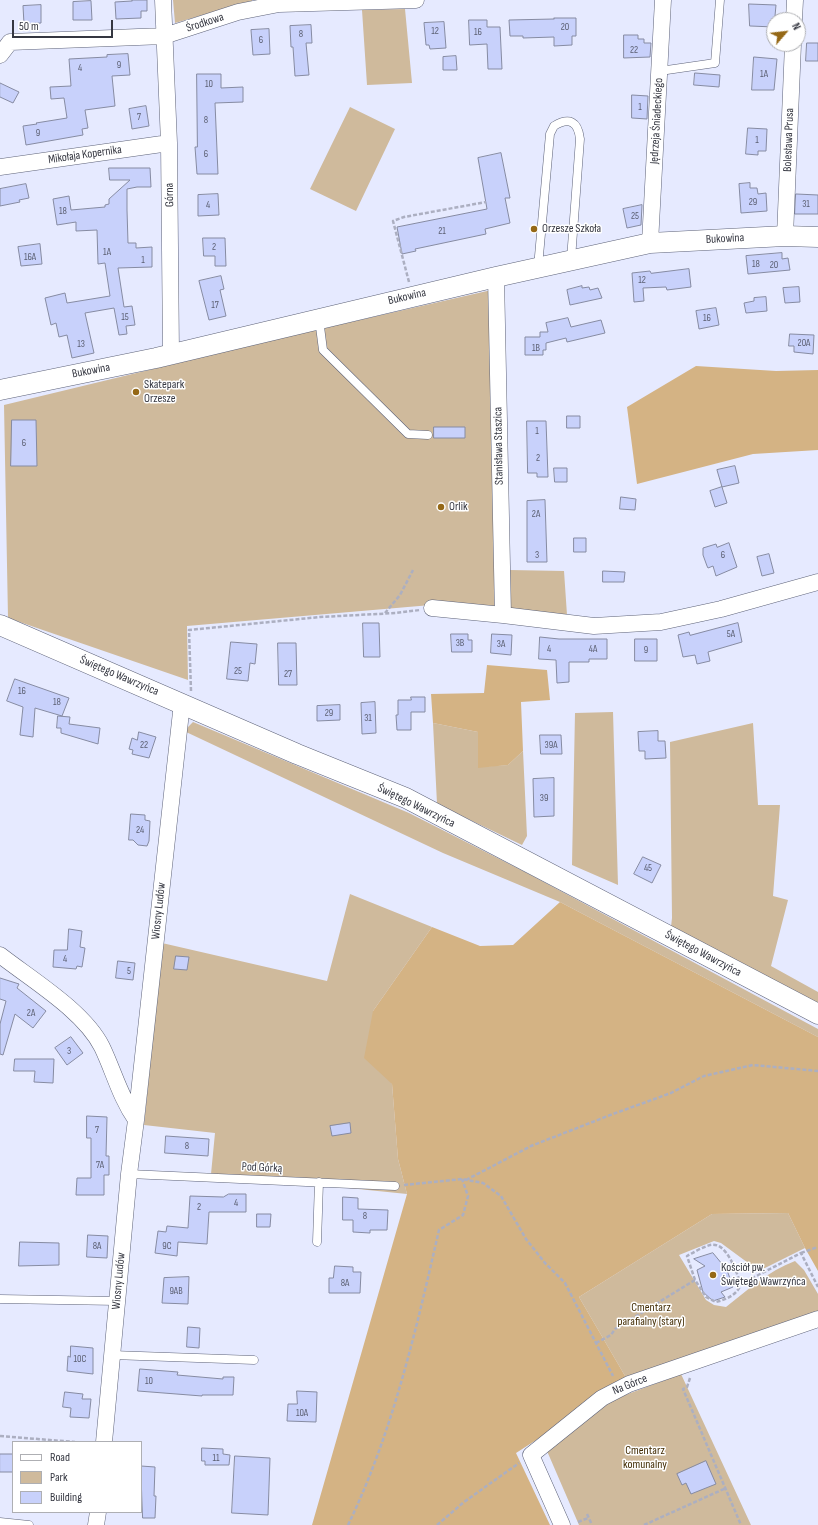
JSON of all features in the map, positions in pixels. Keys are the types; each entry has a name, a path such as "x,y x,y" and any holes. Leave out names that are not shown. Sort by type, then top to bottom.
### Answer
{"street":[{"name":"Górna","path":"163,0 169,143 171,354"},
{"name":"Środkowa","path":"0,55 10,42 164,36 238,12 279,4 416,0"},
{"name":"Jędrzeja Śniadeckiego","path":"650,243 663,0"},
{"path":"794,12 795,0"},
{"name":"Bolesława Prusa","path":"785,236 793,52"},
{"name":"Mikołaja Kopernika","path":"0,168 169,143"},
{"name":"Bukowina","path":"0,390 171,354 538,267 650,243 785,236 818,237"},
{"name":"Stanisława Staszica","path":"496,277 503,615"},
{"path":"432,608 594,626 661,622 721,609 818,582"},
{"name":"Świętego Wawrzyńca","path":"0,625 187,698 297,754 406,798 818,1014"},
{"name":"Wiosny Ludów","path":"104,1441 129,1174 187,698"},
{"path":"0,955 57,998 83,1020 102,1047 120,1092 136,1120"},
{"name":"Na Górce","path":"531,1455 602,1398 620,1389 818,1319"},
{"path":"531,1455 570,1524"},
{"path":"96,1525 98,1513"}],"lane":[{"path":"660,71 714,63 720,0"},
{"path":"538,267 550,134 554,126 564,121 571,121 575,124 579,131 580,139 571,260"},
{"path":"319,318 323,350 408,434 428,435"},
{"name":"Pod Górką","path":"129,1174 395,1186"},
{"path":"317,1242 320,1182"},
{"path":"0,1298 117,1301"},
{"path":"112,1355 254,1360"},
{"path":"0,1522 29,1525"}],"path":[{"path":"410,286 393,221 404,217 486,202"},
{"path":"385,613 400,596 413,570"},
{"path":"187,698 190,685 189,630 432,608"},
{"path":"464,1179 531,1146 671,1093 704,1076 753,1065 818,1071"},
{"path":"348,1525 357,1507 376,1459 395,1402 408,1359 439,1230 463,1214 468,1196 464,1179"},
{"path":"395,1186 464,1179 483,1183 501,1196 526,1239 545,1263 565,1283 620,1389"},
{"path":"741,1284 727,1252 718,1245 711,1245 687,1256 695,1280 706,1297 716,1302 727,1299 738,1291 741,1284 801,1253 818,1247"},
{"path":"801,1253 818,1287"},
{"path":"596,1343 611,1335 615,1329 695,1280"},
{"path":"687,1387 683,1389 741,1525"},
{"path":"0,1436 62,1441"},
{"path":"436,1525 464,1502 531,1455"},
{"path":"644,1525 726,1488"},
{"path":"586,1514 592,1525"},
{"path":"570,1524 588,1518"}],"green space":[{"path":"173,0 252,0 252,1 175,23"},
{"path":"405,9 412,83 367,85 362,10"},
{"path":"350,107 395,129 356,211 310,189"},
{"path":"496,289 503,615 431,605 187,626 188,680 8,618 4,405 298,334"},
{"path":"509,570 564,571 567,615 509,609"},
{"path":"613,712 618,885 572,865 575,713"},
{"path":"193,722 409,813 527,873 818,1029 818,1037 560,902 443,853 184,731"},
{"path":"433,723 478,732 478,767 508,765 523,751 527,836 522,845 437,804"},
{"path":"753,723 758,805 780,805 773,896 788,900 771,966 818,992 818,1006 671,927 670,742"},
{"path":"350,894 432,927 373,1011 392,1084 398,1159 407,1194 211,1174 215,1133 144,1125 162,943 327,981"},
{"name":"Cmentarz parafialny (stary)","path":"788,1213 805,1248 759,1271 721,1243 714,1241 679,1255 706,1300 714,1305 726,1307 767,1275 795,1261 804,1270 818,1294 818,1312 628,1381 579,1297 712,1214"},
{"name":"Cmentarz komunalny","path":"681,1374 751,1525 579,1525 547,1451 604,1403"}],"shaded area":[{"path":"696,366 776,371 818,370 818,450 753,454 637,484 627,407"},
{"path":"487,665 547,670 550,700 521,702 523,751 508,765 478,768 478,732 433,723 431,694 484,693"},
{"path":"560,902 818,1037 818,1271 788,1213 712,1214 579,1297 628,1381 516,1453 550,1525 312,1525 407,1194 398,1159 392,1084 364,1058 373,1011 432,927 480,946 513,945"}],"building":[{"path":"147,0 147,11 141,11 141,18 116,19 115,2"},
{"path":"91,1 92,20 73,20 73,2"},
{"path":"749,4 776,5 775,12 766,12 766,27 750,26"},
{"path":"41,5 41,23 24,24 23,6"},
{"path":"576,18 576,36 572,36 572,45 554,46 554,37 523,38 523,36 510,36 509,20"},
{"path":"469,20 487,20 487,27 500,27 502,69 488,69 487,44 470,45"},
{"path":"444,22 446,48 430,49 429,45 426,45 424,23"},
{"path":"311,25 312,43 306,43 309,75 295,76 290,26"},
{"path":"269,29 270,54 253,55 251,30"},
{"path":"624,35 638,35 638,39 644,39 644,43 651,43 650,57 624,58"},
{"path":"807,43 818,43 818,61 806,61"},
{"path":"128,54 130,75 112,76 115,106 85,110 88,128 82,129 83,135 26,145 23,126 67,118 64,98 51,99 50,87 71,86 69,59 107,57 107,55"},
{"path":"456,56 457,70 443,70 443,57"},
{"path":"754,57 777,59 774,90 752,90"},
{"path":"695,73 720,75 719,87 694,85"},
{"path":"197,74 221,74 221,88 243,87 243,102 215,103 218,174 197,174 195,147 197,147"},
{"path":"0,83 19,92 13,103 0,97"},
{"path":"632,95 648,96 647,119 632,118"},
{"path":"146,106 149,126 132,129 129,109"},
{"path":"748,128 767,129 766,151 758,151 758,155 746,154"},
{"path":"501,153 510,198 505,198 510,223 485,229 486,234 415,249 416,251 402,254 397,227 487,209 478,158"},
{"path":"109,168 150,168 151,187 127,189 127,210 128,243 136,243 136,248 152,247 152,267 118,268 124,307 132,306 135,325 126,326 127,334 119,335 114,308 85,313 94,353 72,358 67,335 59,337 56,323 51,325 45,298 65,293 67,303 110,296 105,263 98,264 97,230 76,231 76,222 57,225 53,199 69,196 71,210 105,207 105,205 109,204 109,199 130,180 110,180"},
{"path":"750,183 750,188 757,188 758,194 766,193 767,211 741,213 739,184"},
{"path":"26,184 29,198 19,200 20,202 0,206 0,189"},
{"path":"218,194 219,215 198,216 198,195"},
{"path":"796,194 818,195 818,214 795,214"},
{"path":"642,205 641,225 627,228 623,209"},
{"path":"203,238 225,238 226,266 215,266 215,256 204,256"},
{"path":"40,244 42,264 21,266 18,247"},
{"path":"782,253 782,259 788,258 790,270 748,274 746,256"},
{"path":"689,269 691,287 667,290 666,287 643,288 644,301 634,302 632,273 650,271 651,273"},
{"path":"221,276 224,289 220,290 226,316 209,320 199,281"},
{"path":"582,286 582,288 589,287 590,290 598,288 602,298 570,305 567,290"},
{"path":"799,287 800,302 785,303 783,288"},
{"path":"766,297 767,311 746,313 744,303 754,301 754,298"},
{"path":"716,308 719,325 699,329 696,311"},
{"path":"568,318 571,327 601,320 605,333 567,342 566,338 546,343 546,350 543,350 543,355 525,355 525,337 540,337 540,332 548,332 546,323"},
{"path":"790,334 814,335 813,354 794,352 794,346 789,346"},
{"path":"567,416 580,416 580,428 567,428"},
{"path":"12,420 36,420 37,466 11,466"},
{"path":"527,421 546,421 548,477 537,477 537,473 528,473"},
{"path":"434,427 465,427 465,438 434,438"},
{"path":"735,466 739,483 722,487 717,470"},
{"path":"554,468 567,468 567,482 555,482"},
{"path":"722,487 727,503 715,507 710,491"},
{"path":"621,497 636,499 635,510 620,509"},
{"path":"545,500 547,562 527,562 527,501"},
{"path":"574,538 586,538 586,552 574,552"},
{"path":"729,543 737,567 716,576 713,566 708,568 707,566 703,555 703,548 716,544 717,547"},
{"path":"769,554 774,573 762,576 757,557"},
{"path":"603,571 625,572 624,582 603,582"},
{"path":"363,623 379,623 380,657 364,657"},
{"path":"738,623 742,642 708,652 710,661 697,664 695,655 683,657 678,635 689,632 690,635"},
{"path":"451,634 468,634 468,640 472,640 472,652 452,652"},
{"path":"492,634 512,635 511,655 491,653"},
{"path":"540,637 559,639 607,639 607,659 589,659 589,662 569,662 569,682 557,683 556,660 539,659"},
{"path":"635,639 657,639 657,661 635,661"},
{"path":"231,642 257,644 255,664 250,663 248,681 227,679"},
{"path":"278,643 296,643 297,685 279,685"},
{"path":"15,679 69,698 62,716 35,708 33,737 20,735 23,707 7,701"},
{"path":"411,697 425,697 425,712 411,712 411,730 397,730 396,715 398,715 398,700 411,700"},
{"path":"375,702 376,733 362,734 361,703"},
{"path":"340,705 340,720 317,721 317,706"},
{"path":"58,716 70,717 69,724 100,728 98,744 61,733 61,728 57,728"},
{"path":"658,731 658,741 665,741 666,758 645,759 645,751 639,751 638,732"},
{"path":"139,732 156,737 149,758 132,754 133,750 129,749 132,738 137,740"},
{"path":"540,735 561,735 562,754 541,754"},
{"path":"554,778 554,816 534,817 533,779"},
{"path":"131,814 145,815 145,820 150,821 149,841 147,846 138,845 133,840 129,840"},
{"path":"643,857 661,865 652,883 634,874"},
{"path":"69,929 82,931 80,947 85,948 82,967 77,966 76,969 53,967 54,950 67,950"},
{"path":"176,956 189,957 187,970 174,969"},
{"path":"118,961 135,963 133,980 116,978"},
{"path":"0,978 19,984 17,988 46,1011 33,1028 15,1014 3,1055 0,1054 0,1024 6,1001 0,999"},
{"path":"71,1037 83,1053 67,1065 55,1048"},
{"path":"15,1059 54,1059 53,1083 34,1082 35,1071 14,1071"},
{"path":"87,1116 107,1117 106,1156 109,1156 109,1175 104,1175 104,1195 76,1195 77,1178 91,1178 91,1138 87,1138"},
{"path":"350,1123 351,1133 332,1136 330,1126"},
{"path":"166,1136 209,1139 208,1156 165,1153"},
{"path":"229,1194 246,1194 246,1212 209,1212 207,1244 178,1242 177,1256 155,1253 158,1231 166,1232 167,1226 188,1228 190,1196 223,1197"},
{"path":"343,1197 358,1198 358,1209 388,1210 387,1230 370,1230 370,1233 353,1232 353,1220 343,1220"},
{"path":"257,1214 271,1214 270,1227 257,1227"},
{"path":"88,1235 108,1236 107,1258 87,1257"},
{"path":"20,1242 59,1243 59,1265 19,1266"},
{"name":"Kościół pw. Świętego Wawrzyńca","path":"713,1253 727,1270 733,1287 721,1292 725,1297 713,1301 703,1292 697,1270 705,1266 694,1259"},
{"path":"335,1266 353,1267 353,1272 361,1272 360,1293 329,1293 329,1278 333,1278"},
{"path":"189,1277 188,1304 162,1303 164,1278"},
{"path":"188,1327 200,1328 199,1348 187,1347"},
{"path":"71,1346 93,1348 93,1374 67,1371 68,1356 70,1357"},
{"path":"140,1369 178,1372 177,1375 223,1379 223,1377 234,1377 233,1395 202,1396 138,1391"},
{"path":"297,1391 317,1392 316,1422 287,1421 288,1404 297,1404"},
{"path":"65,1392 83,1394 82,1399 91,1399 89,1418 70,1417 71,1408 63,1407"},
{"path":"202,1448 223,1449 223,1454 230,1455 229,1465 205,1465 205,1461 202,1461"},
{"path":"0,1454 12,1454 12,1472 0,1472"},
{"path":"235,1456 270,1458 268,1515 232,1513"},
{"path":"706,1461 716,1484 691,1494 686,1483 682,1485 677,1474"},
{"path":"142,1466 155,1467 155,1518 143,1518"}],"place":[{"name":"Orzesze Szkoła","path":"534,229"},
{"name":"Skatepark Orzesze","path":"136,392"},
{"name":"Orlik","path":"441,507"},
{"name":"Kościół pw. Świętego Wawrzyńca","path":"713,1275"}]}
